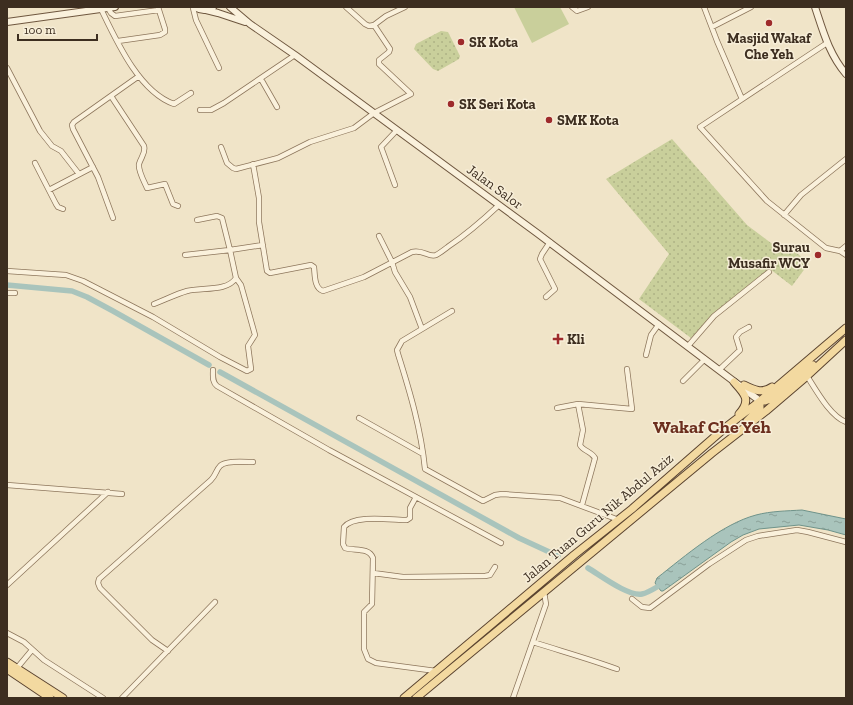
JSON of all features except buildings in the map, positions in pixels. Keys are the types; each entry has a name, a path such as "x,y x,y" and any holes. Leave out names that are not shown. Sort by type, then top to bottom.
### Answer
{"main road":[{"path":"7,22 111,7"},
{"path":"206,10 213,7"},
{"name":"Jalan Salor","path":"230,7 250,24 295,55 550,242 760,401"},
{"path":"815,7 827,43 835,60 846,74"},
{"name":"Jalan Salor","path":"194,8 218,13 250,24"},
{"name":"Jalan Tuan Guru Nik Abdul Aziz","path":"404,698 574,555 619,520 726,427 760,401 846,328"},
{"path":"712,453 760,408 760,401 773,398 798,376 845,341"},
{"name":"Jalan Tuan Guru Nik Abdul Aziz","path":"416,698 626,526 712,453 755,420 807,376 845,341"},
{"path":"744,385 755,390 764,391 798,369"},
{"name":"Jalan Salor","path":"721,371 756,394 760,401"},
{"path":"726,427 743,409 746,401 743,392 734,382"},
{"path":"7,662 63,698"},
{"path":"7,670 50,698"}],"street":[{"path":"111,7 111,13 115,16 158,8 166,29 163,34 160,35 118,41"},
{"path":"346,7 369,26 374,25 386,16 404,7"},
{"path":"572,7 577,11 588,7"},
{"path":"704,7 716,41 742,99"},
{"path":"712,27 752,7"},
{"path":"194,8 196,20 219,68"},
{"path":"101,9 139,76 152,91 172,104 191,94"},
{"path":"221,147 228,163 232,168 236,169 278,158 310,142 354,128 374,113 411,94 379,64 380,60 389,52 390,49 374,25"},
{"path":"827,43 700,127 767,201 826,248 840,251 846,255"},
{"path":"200,110 211,110 261,79 295,55"},
{"path":"7,68 8,76 40,131 52,146 62,151 79,174"},
{"path":"113,218 104,191 72,125 74,122 139,76"},
{"path":"261,79 277,107"},
{"path":"111,96 144,146 145,150 139,167 147,188 165,184 173,204 178,206"},
{"path":"395,185 381,147 382,144 398,130"},
{"path":"784,214 801,195 846,158"},
{"path":"35,163 58,207 63,209"},
{"path":"253,164 259,198 259,222 266,269 269,272 311,265 314,267 317,286 323,291 352,282 418,250 423,251 428,255 436,255 470,232 499,205"},
{"path":"49,190 93,167"},
{"path":"7,271 66,275 83,281 153,317 220,357 247,371 251,370 248,346 254,339 255,335 241,285 236,278 222,218 217,216 197,220"},
{"path":"379,236 392,262 395,272 410,297 422,329"},
{"path":"546,297 555,289 540,259 550,242"},
{"path":"185,255 262,245"},
{"path":"840,251 846,246"},
{"path":"688,346 714,316 769,272"},
{"path":"154,304 186,292 223,287 232,284 236,278"},
{"path":"7,293 15,293"},
{"path":"452,311 402,341 397,350 412,401 425,469 483,501 495,495 502,494 560,498 619,520"},
{"path":"646,355 651,335 659,324"},
{"path":"721,371 740,350 736,337 740,332 750,327"},
{"path":"684,381 705,359"},
{"path":"557,408 578,404 632,409 627,369"},
{"path":"213,370 212,378 214,384 217,386 501,543"},
{"path":"807,376 834,414 846,422"},
{"path":"578,404 583,430 580,445 593,454 595,458 582,505"},
{"path":"359,418 423,454"},
{"path":"168,651 152,640 100,588 98,579 211,480 215,476 220,465 224,463 253,462"},
{"path":"7,485 122,494"},
{"path":"7,585 108,492"},
{"path":"416,497 411,504 410,518 407,520 366,519 355,520 347,524 344,527 343,544 345,548 367,551 373,558 372,604 366,609 364,617 365,655 372,662 376,663 436,671"},
{"path":"632,599 642,607 650,608 709,564 746,540 758,536 797,530 846,542"},
{"path":"373,573 403,577 485,576 490,575 495,568"},
{"path":"513,698 546,604 544,592"},
{"path":"122,698 215,602"},
{"path":"7,633 18,638 44,660 103,698"},
{"path":"533,642 588,658 617,669"},
{"path":"17,668 32,650"}],"green space":[{"path":"514,7 560,7 569,24 532,43"},
{"path":"441,31 448,32 460,56 459,59 438,71 433,69 414,49 416,44"},
{"path":"672,139 747,225 783,252 788,246 809,263 792,286 770,269 713,314 691,338 639,299 669,254 606,179"}],"water":[{"path":"802,510 846,519 846,535 799,525 759,529 743,535 731,542 663,591 661,591 655,583 657,578 704,542 743,519 779,511"}],"waterway":[{"path":"7,285 72,291 113,311 209,365"},
{"path":"220,372 519,538 558,556"},
{"path":"588,568 622,589 636,594 646,593 657,587"}],"place":[{"name":"Masjid Wakaf Che Yeh","path":"769,23"},
{"name":"SK Kota","path":"461,42"},
{"name":"SK Seri Kota","path":"451,104"},
{"name":"SMK Kota","path":"549,120"},
{"name":"Surau Musafir WCY","path":"818,255"},
{"name":"Kli","path":"558,339"}],"district":[{"name":"Wakaf Che Yeh","path":"712,427"}]}
